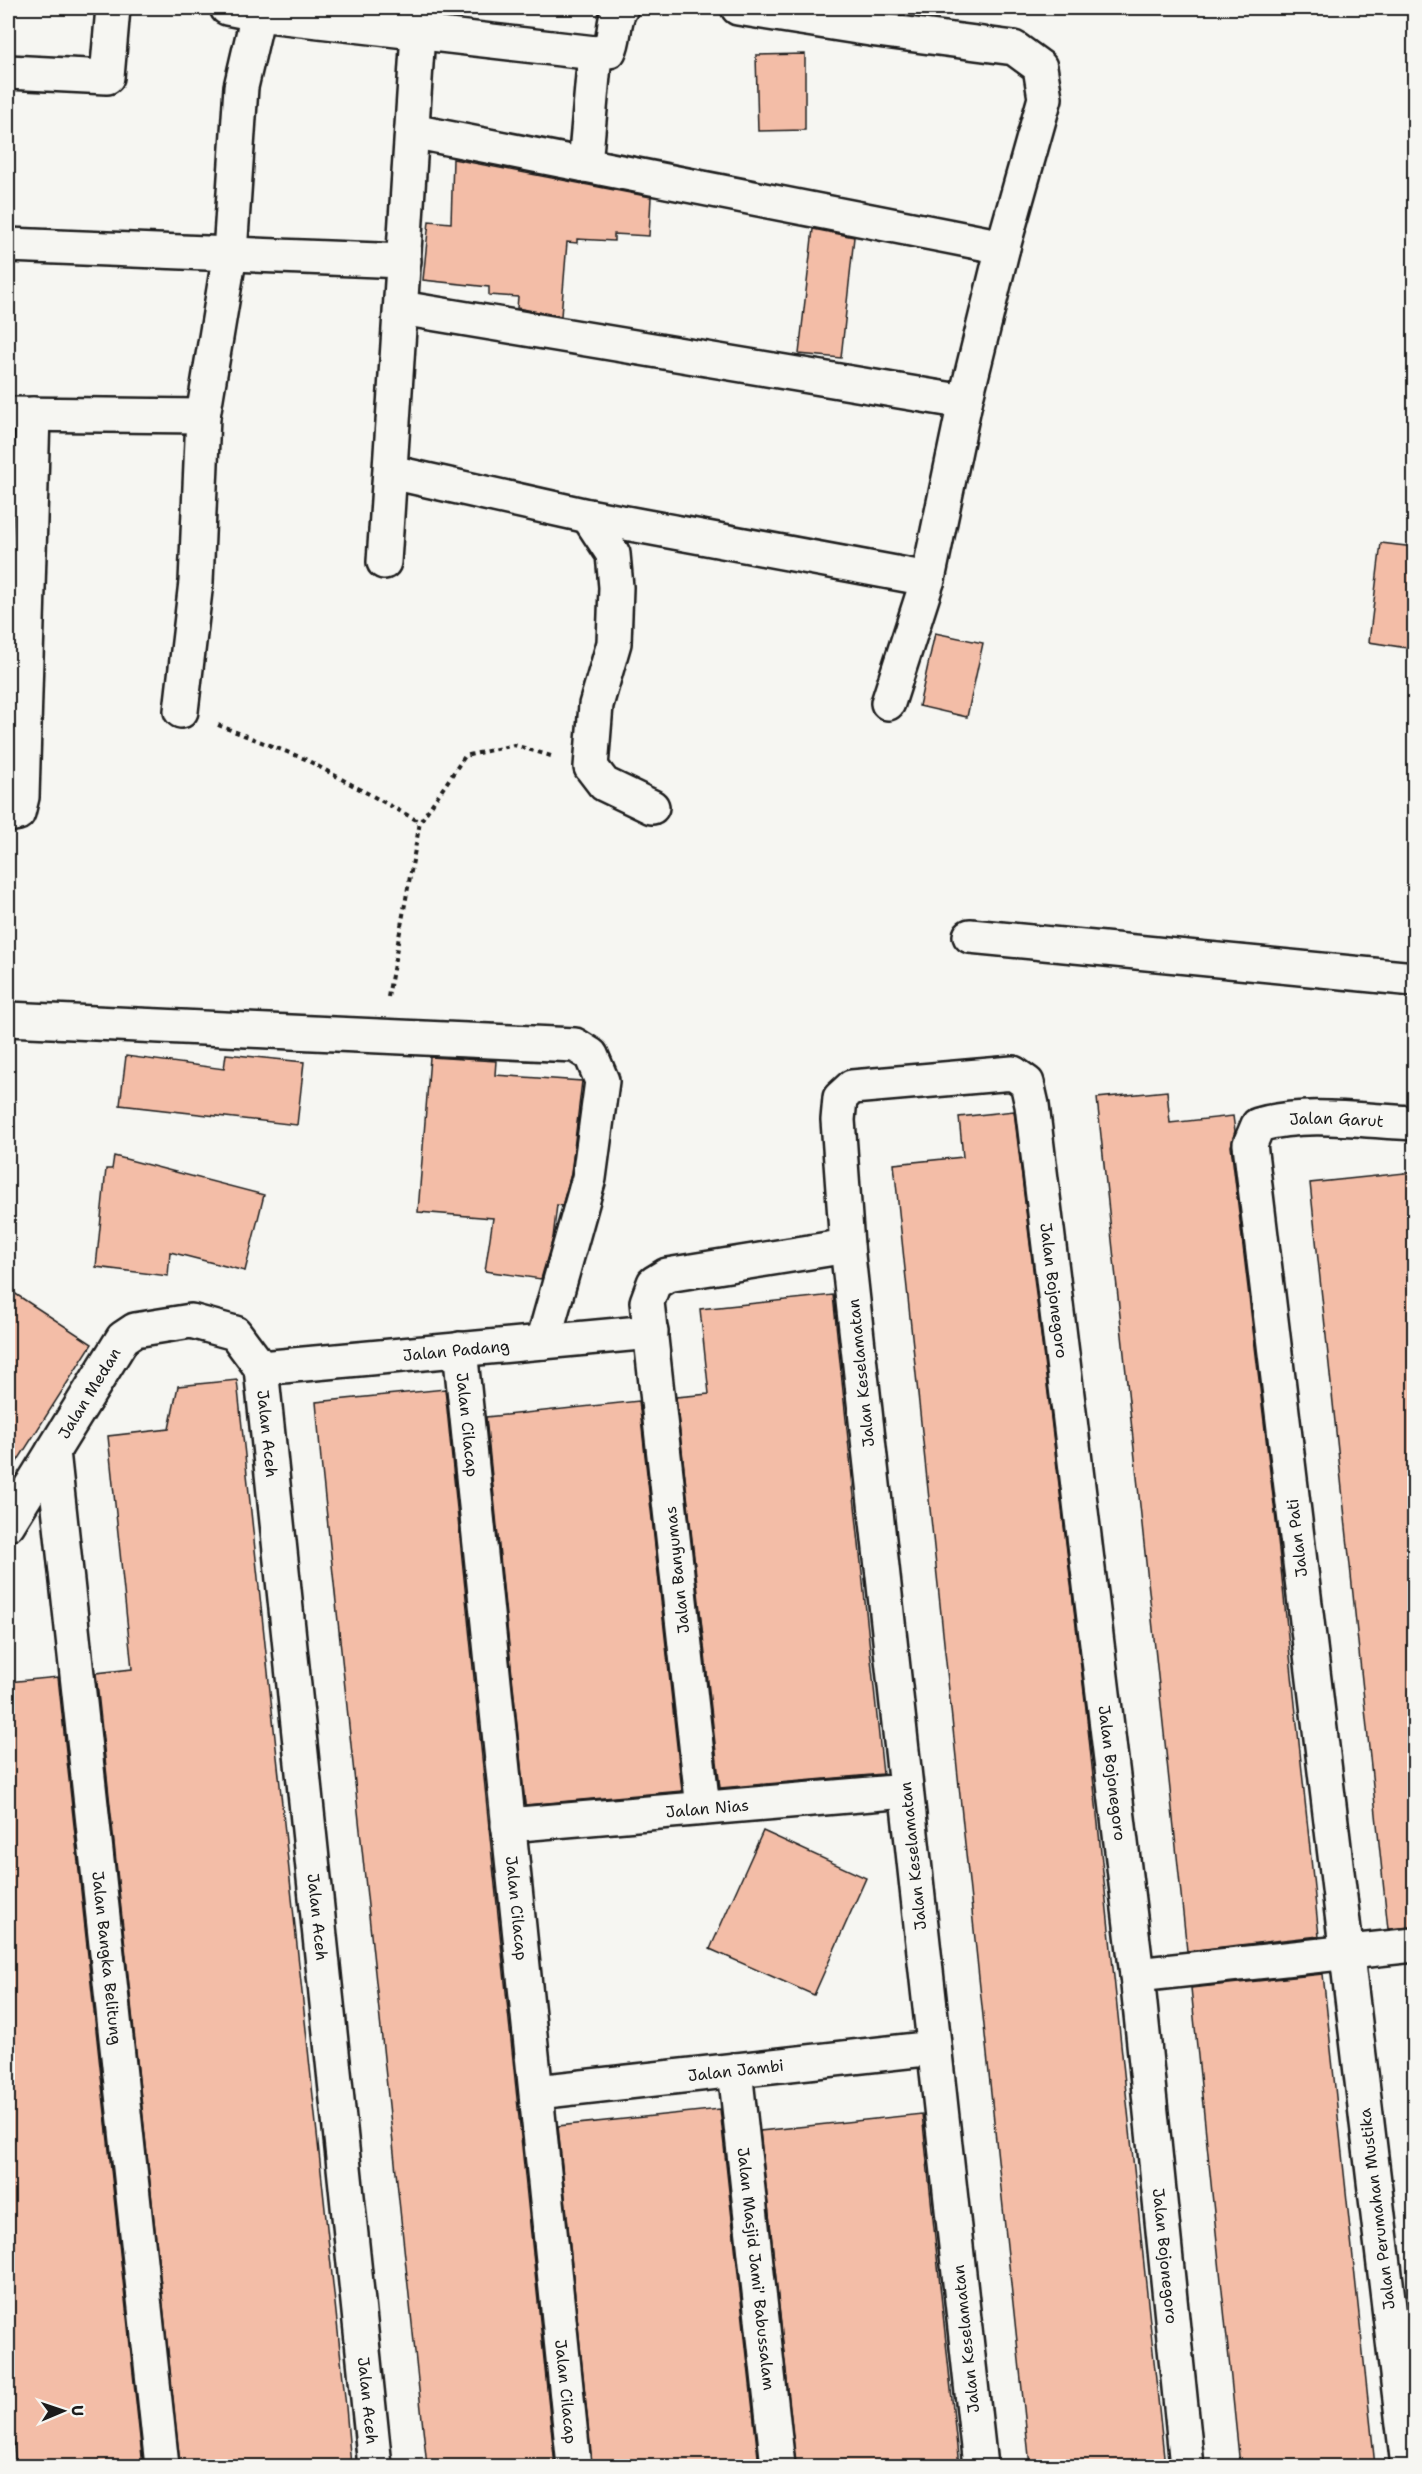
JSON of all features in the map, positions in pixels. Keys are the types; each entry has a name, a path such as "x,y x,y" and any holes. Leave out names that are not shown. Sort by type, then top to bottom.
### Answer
{"street":[{"path":"8,72 107,77 113,8"},
{"path":"181,711 196,582 203,416 230,253 241,87 243,10 423,20 595,53 609,51 614,22 621,8"},
{"path":"738,8 877,30 1014,48 1040,67 1045,98 1003,247 965,402 928,579 888,704"},
{"path":"384,562 412,131 423,20"},
{"path":"585,165 595,53"},
{"path":"412,131 1003,247"},
{"path":"8,245 404,261"},
{"path":"401,308 965,402"},
{"path":"8,815 18,813 22,797 20,414 203,416"},
{"path":"391,472 588,516 928,579"},
{"path":"588,516 613,554 616,587 614,643 596,705 591,767 604,784 652,807"},
{"path":"970,936 1414,979"},
{"path":"8,1019 575,1044 591,1055 602,1081 589,1178 543,1342"},
{"name":"Jalan Keselamatan","path":"980,2466 847,1246 838,1120 840,1098 852,1086 1013,1073 1027,1083"},
{"name":"Jalan Bojonegoro","path":"1027,1083 1137,1975 1186,2466"},
{"name":"Jalan Garut","path":"1258,1125 1275,1120 1322,1119 1414,1123"},
{"name":"Jalan Pati","path":"1258,1125 1250,1144 1252,1170 1347,1952"},
{"name":"Jalan Banyumas","path":"703,1808 647,1302 654,1283 667,1275 847,1246"},
{"name":"Jalan Medan","path":"8,1524 123,1338 135,1330 191,1321 236,1333 261,1368"},
{"name":"Jalan Padang","path":"261,1368 651,1332"},
{"name":"Jalan Cilacap","path":"460,1349 574,2466"},
{"name":"Jalan Aceh","path":"261,1368 375,2466"},
{"name":"Jalan Bangka Belitung","path":"52,1450 162,2466"},
{"name":"Jalan Nias","path":"508,1825 906,1791"},
{"path":"1137,1975 1414,1945"},
{"name":"Jalan Perumahan Mustika","path":"1347,1952 1408,2466"},
{"name":"Jalan Jambi","path":"537,2092 934,2048"},
{"name":"Jalan Masjid Jami' Babussalam","path":"735,2070 778,2466"}],"path":[{"path":"181,711 305,759 420,822"},
{"path":"381,1036 420,822 465,756 514,745 591,767"}],"building":[{"path":"805,54 805,130 758,131 756,55"},
{"path":"453,159 651,197 649,236 614,234 614,241 577,239 577,243 567,242 561,316 517,308 518,297 489,295 489,287 423,280 429,221 451,223"},
{"path":"813,229 854,237 841,358 799,354"},
{"path":"1381,543 1414,547 1414,649 1369,642"},
{"path":"935,633 983,643 967,717 919,706"},
{"path":"226,1054 304,1062 297,1125 120,1105 126,1056 224,1069"},
{"path":"430,1057 496,1061 495,1075 582,1081 571,1174 562,1206 557,1205 553,1238 541,1279 485,1271 493,1218 418,1212"},
{"path":"1167,1091 1170,1123 1233,1116 1235,1131 1231,1146 1277,1530 1319,1936 1187,1951 1097,1098"},
{"path":"1014,1111 1086,1709 1165,2466 1030,2466 894,1164 963,1157 959,1117"},
{"path":"114,1156 264,1195 245,1271 170,1252 168,1276 96,1267 106,1169 112,1169"},
{"path":"1414,1172 1414,1927 1388,1929 1310,1183"},
{"path":"8,1289 92,1344 8,1476"},
{"path":"833,1295 883,1774 720,1788 676,1397 709,1394 700,1309"},
{"path":"237,1380 351,2466 180,2466 96,1673 132,1669 108,1436 169,1429 178,1386"},
{"path":"445,1389 555,2466 427,2466 321,1460 316,1402"},
{"path":"639,1401 682,1791 525,1805 486,1417"},
{"path":"58,1677 143,2466 16,2466 8,2384 8,1682"},
{"path":"763,1831 866,1878 814,1995 710,1949"},
{"path":"1323,1974 1375,2466 1240,2466 1191,1988"},
{"path":"720,2109 759,2466 592,2466 558,2126"},
{"path":"922,2114 959,2466 796,2466 760,2131"}]}
